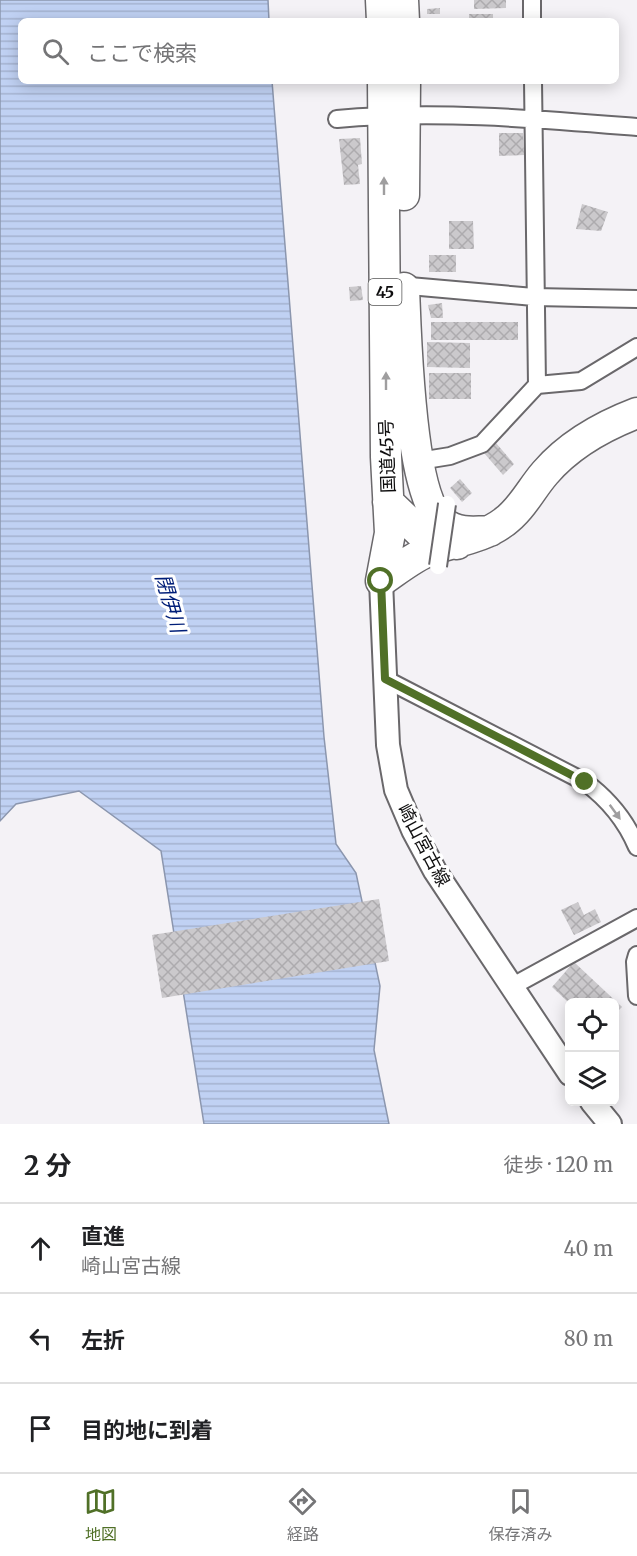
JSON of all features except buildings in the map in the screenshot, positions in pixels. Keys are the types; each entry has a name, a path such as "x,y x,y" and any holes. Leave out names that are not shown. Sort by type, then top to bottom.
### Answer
{"highway":[{"path":"381,0 382,18"},
{"path":"403,0 404,18"},
{"name":"国道45号","path":"384,84 394,117"},
{"name":"国道45号","path":"398,521 394,117 404,84"},
{"name":"国道45号","path":"394,285 419,461 428,502 449,523"},
{"name":"45","path":"381,581 398,521 409,386"},
{"path":"398,521 427,538 449,523 490,531 511,516 546,472 577,445 614,422 637,413"},
{"path":"381,581 430,550 449,523"}],"main road":[{"name":"崎山宮古線","path":"381,581 388,745 396,790 413,830 435,871 565,1067"},
{"path":"596,1106 610,1124"}],"street":[{"path":"532,0 532,18"},
{"path":"533,84 534,297 537,385"},
{"path":"337,119 533,118 637,127"},
{"path":"394,285 534,297 637,299"},
{"path":"419,461 450,456 482,444 537,385 581,381 637,347"},
{"path":"438,566 449,523"},
{"path":"385,679 585,782 603,796 631,833 637,847"},
{"path":"511,987 637,918"},
{"path":"637,955 635,962 637,996"}],"water":[{"name":"閉伊川","path":"0,0 268,0 269,18 18,18 18,84 272,84 324,737 336,844 356,873 380,986 374,1050 389,1124 204,1124 161,851 79,791 16,804 0,821"}],"route":[{"path":"381,581 385,679 585,782"}]}
